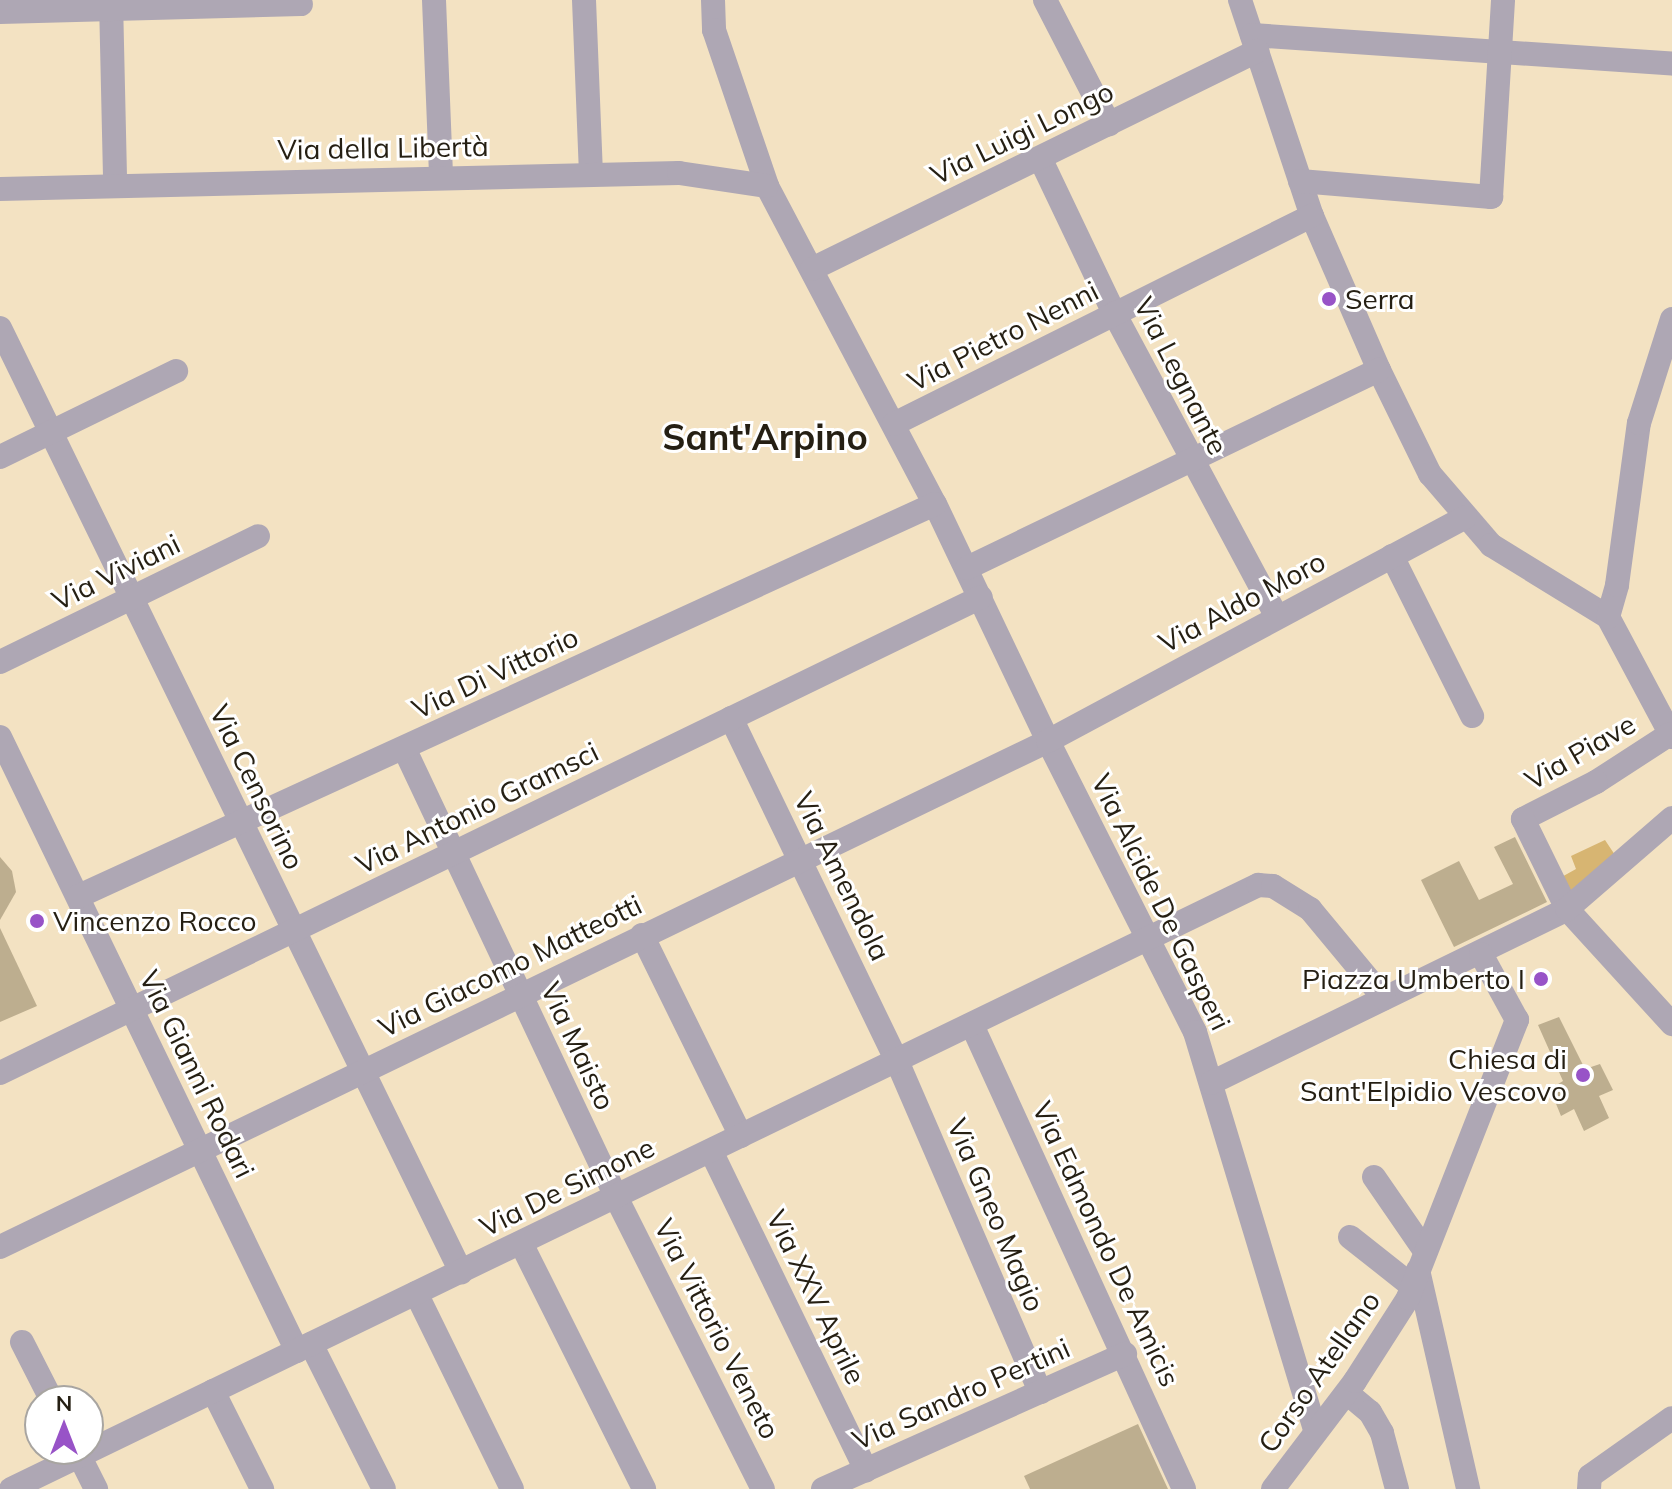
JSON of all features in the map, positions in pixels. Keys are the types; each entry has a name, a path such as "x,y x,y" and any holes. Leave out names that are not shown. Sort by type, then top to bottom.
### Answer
{"street":[{"path":"434,0 441,177"},
{"path":"584,0 591,174"},
{"name":"Via Alcide De Gasperi","path":"713,0 714,30 767,186 935,504 1048,741 1195,1032 1315,1430"},
{"path":"1045,0 1109,124"},
{"path":"1240,0 1312,216 1379,370 1430,474 1491,545 1608,617 1638,666 1671,735"},
{"path":"1300,181 1491,197 1503,0"},
{"path":"0,12 111,4 301,4"},
{"path":"111,4 115,183"},
{"path":"1255,43 1499,52 1672,64"},
{"name":"Via Luigi Longo","path":"812,269 1109,124 1255,43"},
{"name":"Via Legnante","path":"1040,158 1114,313 1190,460 1277,617"},
{"name":"Via della Libertà","path":"0,189 115,183 679,173 767,186"},
{"name":"Via Pietro Nenni","path":"894,424 1312,216"},
{"path":"1608,617 1617,585 1639,423 1672,319"},
{"name":"Via Censorino","path":"0,328 461,1272"},
{"path":"967,568 1379,370"},
{"path":"0,457 176,371"},
{"name":"Via Di Vittorio","path":"79,896 935,504"},
{"name":"Via Aldo Moro","path":"1048,741 1465,517"},
{"name":"Via Viviani","path":"0,662 258,536"},
{"path":"1392,556 1472,716"},
{"name":"Via Antonio Gramsci","path":"0,1073 981,597"},
{"name":"Via Amendola","path":"731,718 897,1061"},
{"name":"Via Piave","path":"1567,909 1523,819 1596,782 1671,735"},
{"name":"Via Gianni Rodari","path":"0,737 200,1150 304,1348 384,1489"},
{"name":"Via Giacomo Matteotti","path":"0,1247 800,858 1048,741"},
{"name":"Via Maisto","path":"404,748 616,1197"},
{"path":"1211,1083 1481,954 1567,909 1672,818"},
{"name":"Via De Simone","path":"104,1440 304,1348 1267,884 1310,909 1384,998"},
{"path":"1567,909 1672,1024"},
{"path":"642,935 741,1136"},
{"name":"Corso Atellano","path":"1273,1489 1315,1430 1347,1393 1393,1322 1419,1269 1517,1020 1481,954"},
{"name":"Via Edmondo De Amicis","path":"972,1025 1125,1354 1184,1489"},
{"name":"Via Gneo Magio","path":"897,1061 1040,1392"},
{"name":"Via XXV Aprile","path":"711,1151 866,1470"},
{"path":"1374,1177 1419,1269 1468,1489"},
{"name":"Via Vittorio Veneto","path":"616,1197 763,1489"},
{"path":"1350,1237 1419,1269"},
{"path":"521,1243 644,1489"},
{"path":"416,1293 512,1489"},
{"path":"1393,1322 1427,1311"},
{"path":"22,1342 44,1385"},
{"name":"Via Sandro Pertini","path":"823,1489 1125,1354"},
{"path":"213,1391 262,1489"},
{"path":"1347,1393 1370,1412 1382,1433 1397,1489"},
{"path":"1589,1489 1590,1476 1672,1418"},
{"name":"Via De Simone","path":"11,1489 54,1465"},
{"path":"84,1465 96,1489"},
{"path":"0,1483 3,1489"}],"shaded area":[{"path":"1605,840 1619,861 1570,903 1558,879 1576,869 1571,856"}],"building":[{"path":"1515,837 1547,902 1454,947 1421,880 1459,861 1479,900 1513,884 1494,847"},
{"path":"0,857 12,871 16,892 0,920"},
{"path":"0,928 37,1006 0,1022"},
{"name":"Chiesa di Sant'Elpidio Vescovo","path":"1559,1017 1585,1069 1600,1064 1613,1090 1599,1096 1609,1118 1584,1131 1574,1109 1561,1116 1550,1089 1563,1081 1538,1025"},
{"path":"1138,1424 1168,1489 1030,1489 1024,1476"}],"place":[{"name":"Serra","path":"1329,299"},
{"name":"Vincenzo Rocco","path":"37,921"},
{"name":"Piazza Umberto I","path":"1541,979"},
{"name":"Chiesa di Sant'Elpidio Vescovo","path":"1583,1075"}],"district":[{"name":"Sant'Arpino","path":"765,437"}]}
